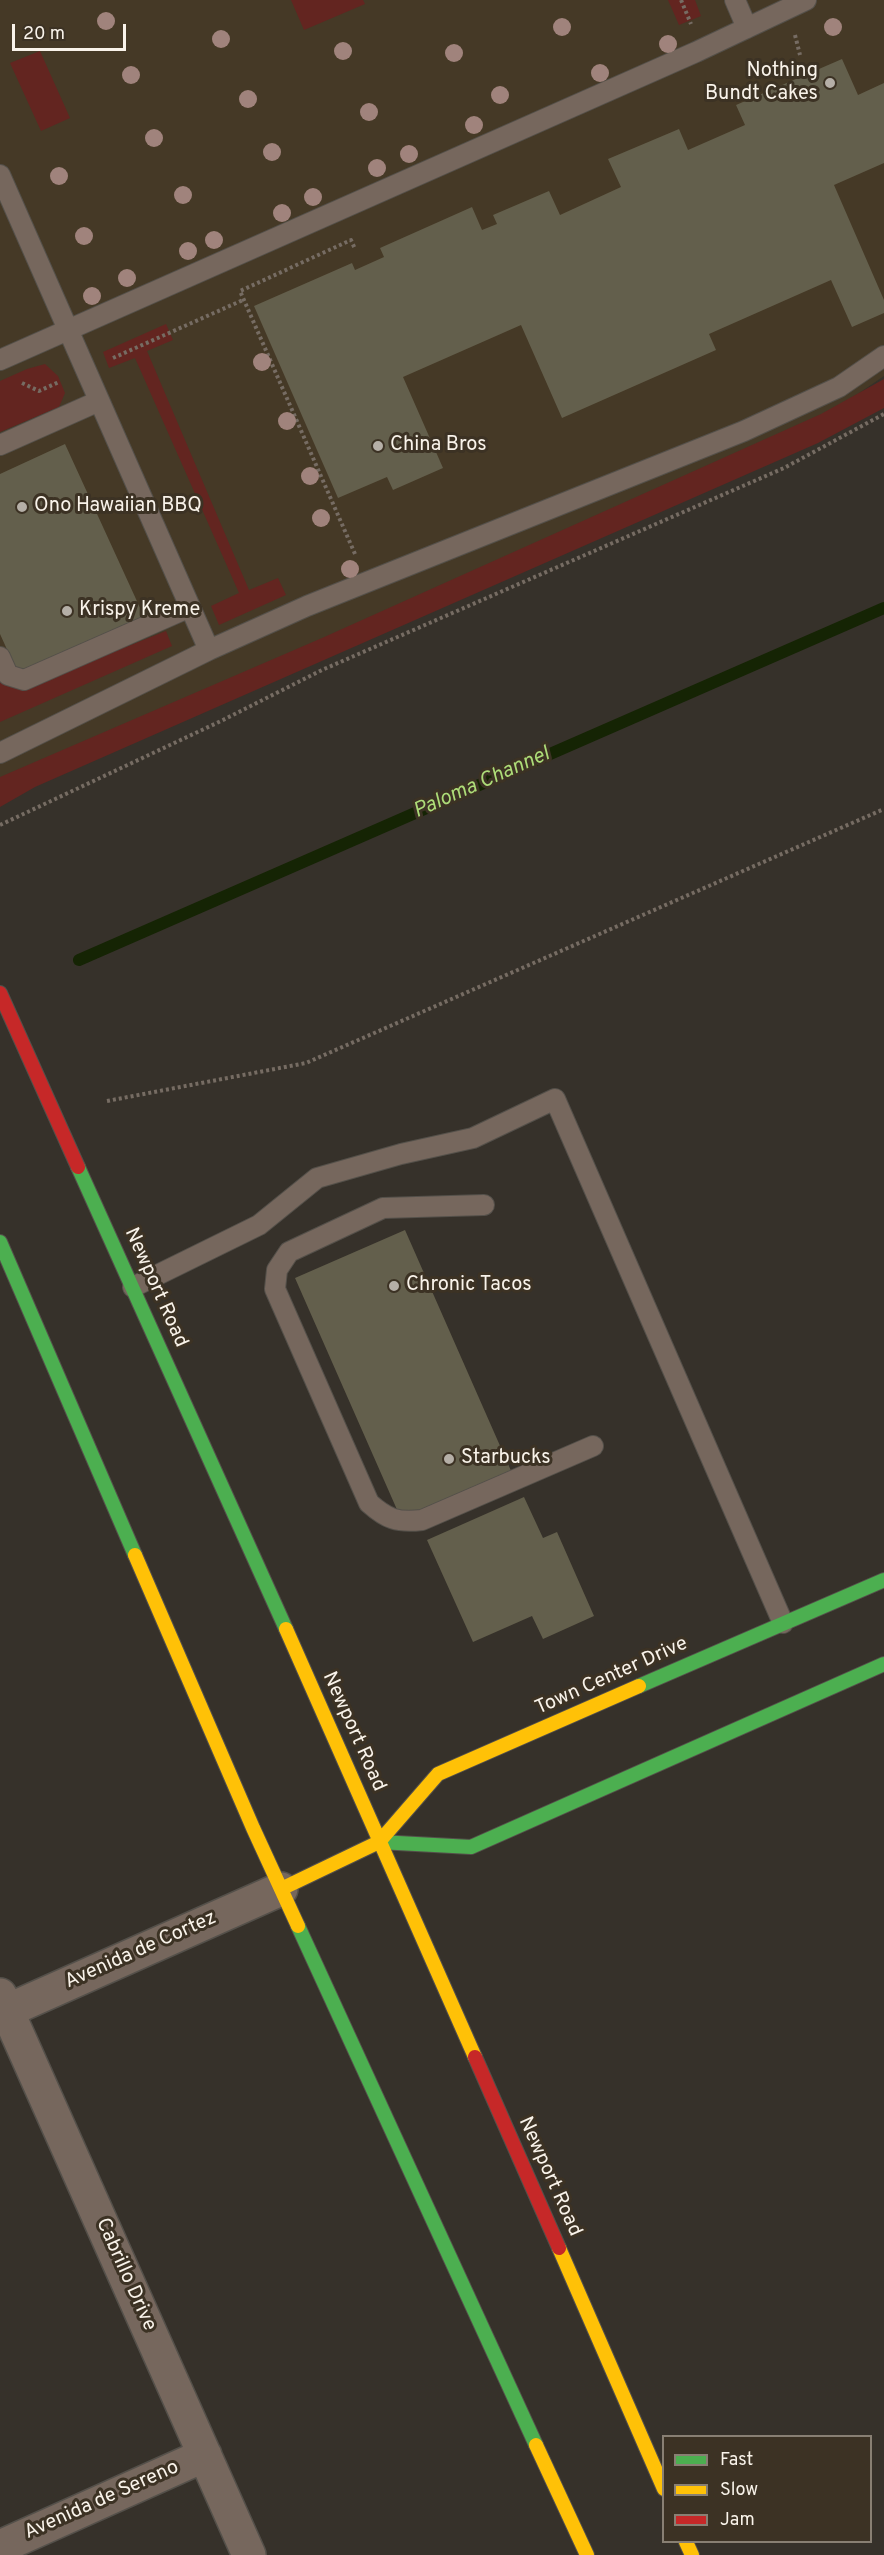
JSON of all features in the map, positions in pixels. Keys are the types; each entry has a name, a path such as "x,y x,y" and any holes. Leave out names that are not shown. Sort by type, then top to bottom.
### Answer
{"main road":[{"name":"Newport Road","path":"0,993 350,1772 662,2487"},
{"path":"0,1242 281,1889 587,2555"},
{"name":"Town Center Drive","path":"281,1889 379,1842 438,1774 884,1580"},
{"name":"Town Center Drive","path":"379,1842 471,1847 883,1664"}],"street":[{"name":"Avenida de Cortez","path":"2,2006 281,1889"},
{"name":"Cabrillo Drive","path":"2,2006 249,2555"},
{"name":"Avenida de Sereno","path":"0,2547 205,2455"}],"lane":[{"path":"735,0 747,28"},
{"path":"0,360 806,0"},
{"path":"0,175 209,650"},
{"path":"0,753 209,650 367,582 744,431 839,387 884,356"},
{"path":"0,445 99,401"},
{"path":"0,657 8,675 24,680 190,607"},
{"path":"133,1287 259,1226 317,1178 400,1154 473,1138 555,1099 783,1623"},
{"path":"484,1205 383,1208 289,1252 277,1270 275,1289 369,1503 384,1516 405,1522 422,1520 593,1446"}],"path":[{"path":"355,249 351,240 240,291 367,582"},
{"path":"19,382 39,391 243,300"},
{"path":"0,825 221,721 322,670 784,468 884,414"},
{"path":"107,1101 306,1063 884,809"}],"shaded area":[{"path":"0,0 884,0 884,376 808,428 0,788"},
{"path":"291,0 363,0 365,4 304,30"},
{"path":"668,0 695,0 701,16 679,25"},
{"path":"40,51 70,118 41,131 10,63"},
{"path":"166,324 173,340 147,351 249,590 278,578 286,595 219,625 211,606 239,593 135,358 109,368 103,352"},
{"path":"45,364 58,376 65,393 59,407 0,432 0,381"},
{"path":"884,379 884,408 818,443 35,787 0,807 0,777 322,638 821,414"},
{"path":"166,631 172,646 0,722 0,680 25,687"}],"building":[{"path":"842,59 858,95 884,83 884,163 834,185 884,300 884,313 852,327 831,280 709,334 716,350 562,418 521,325 403,377 443,468 393,490 387,477 338,498 254,306 352,263 355,270 384,257 380,248 472,207 482,230 497,224 493,215 549,191 560,215 621,187 608,159 679,129 688,150 745,125 736,105"},
{"path":"65,444 152,634 110,653 103,640 20,678 0,634 0,474"},
{"path":"405,1230 512,1473 402,1521 295,1278"},
{"path":"524,1497 543,1538 557,1532 594,1616 543,1639 532,1616 473,1642 427,1540"}],"waterway":[{"name":"Paloma Channel","path":"79,960 884,608"}],"traffic: fast":[{"path":"78,1167 286,1629"},
{"path":"0,1242 135,1555"},
{"path":"639,1686 884,1580"},
{"path":"379,1842 471,1847 884,1664"},
{"path":"298,1926 536,2445"}],"traffic: slow":[{"path":"135,1555 298,1926"},
{"path":"286,1629 475,2057"},
{"path":"281,1889 379,1842 438,1774 639,1686"},
{"path":"559,2248 662,2484"},
{"path":"536,2445 587,2555"},
{"path":"686,2543 692,2555"}],"traffic: jam":[{"path":"0,993 78,1167"},
{"path":"475,2057 559,2248"}],"place":[{"name":"Nothing Bundt Cakes","path":"830,83"},
{"name":"China Bros","path":"378,446"},
{"name":"Ono Hawaiian BBQ","path":"22,507"},
{"name":"Krispy Kreme","path":"67,611"},
{"name":"Chronic Tacos","path":"394,1286"},
{"name":"Starbucks","path":"449,1459"}]}
